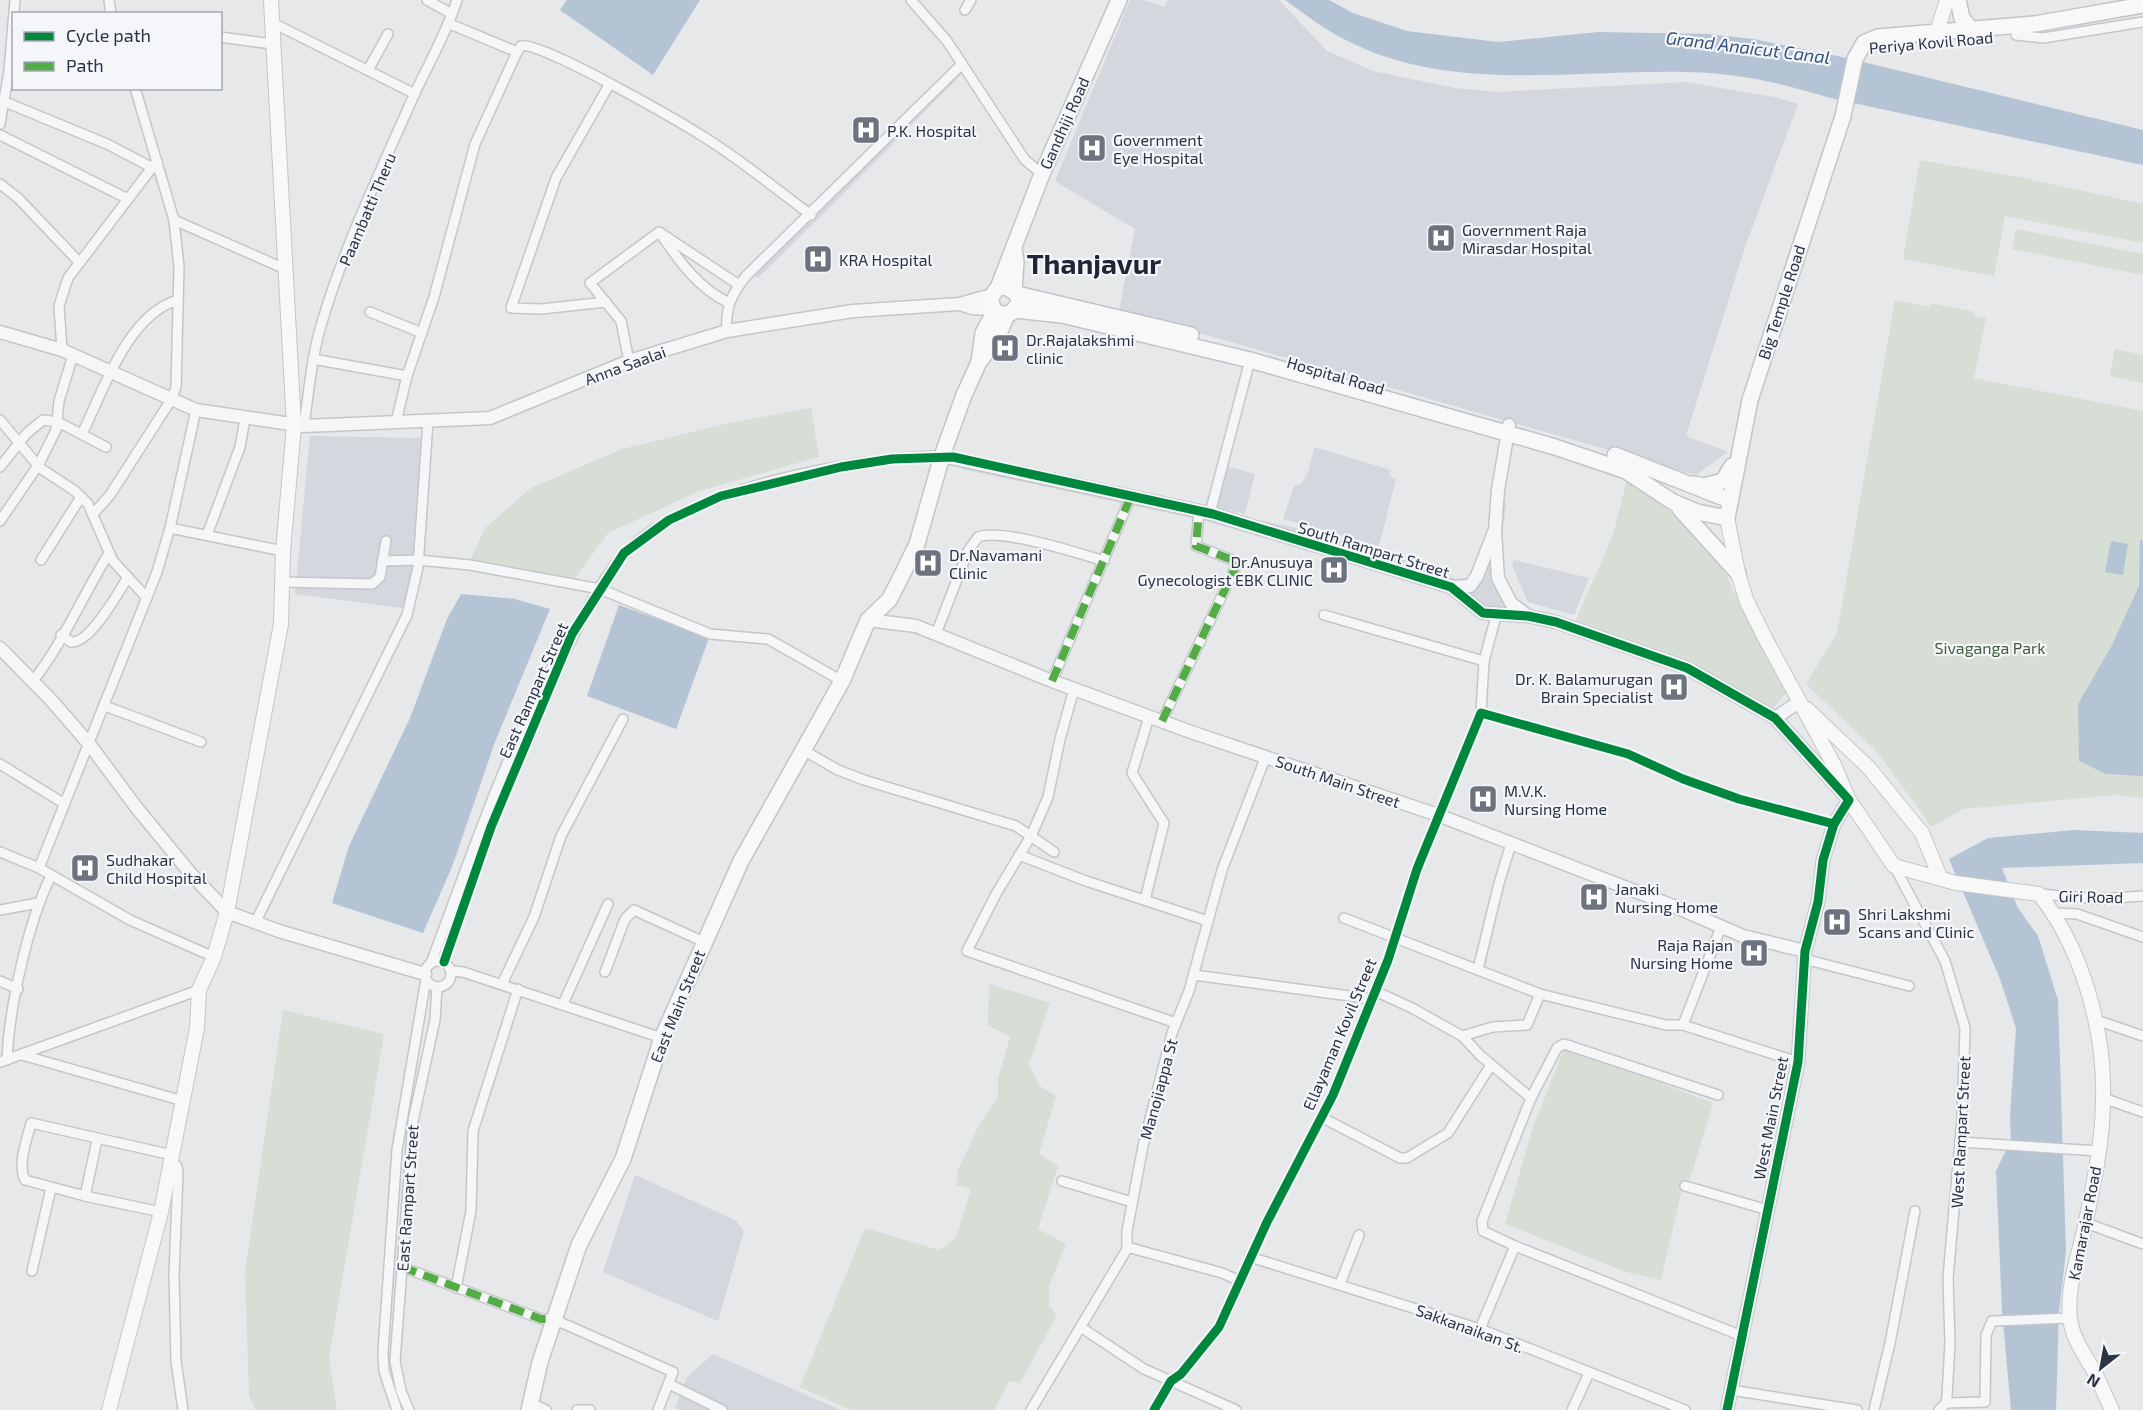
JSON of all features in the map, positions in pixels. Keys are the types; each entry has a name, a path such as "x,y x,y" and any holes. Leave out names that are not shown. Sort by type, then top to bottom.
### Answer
{"main road":[{"path":"109,1410 161,1212 197,1028 199,990 214,957 227,912 281,624 283,551 299,426 285,268 271,0"},
{"name":"Gandhiji Road","path":"1014,248 1016,292 1019,303 1000,305 1006,260 1014,248 1042,174 1119,0"},
{"path":"1936,36 1947,0"},
{"path":"1958,0 1962,18 1970,28"},
{"path":"2036,28 2143,5"},
{"path":"2036,28 2143,14"},
{"name":"Periya Kovil Road","path":"1858,53 1970,28 2036,28"},
{"name":"Periya Kovil Road","path":"1936,36 2016,35 2036,28"},
{"name":"Big Temple Road","path":"1727,518 1738,454 1753,389 1845,108 1858,53"},
{"name":"Hospital Road","path":"1016,292 1237,347 1508,430 1626,471 1673,502"},
{"path":"868,620 889,600 916,544 942,456 978,362 996,340 1000,305"},
{"name":"Hospital Road","path":"1000,305 1062,315 1250,360 1508,430 1606,452 1678,482"},
{"path":"1678,482 1704,486 1723,481 1738,454"},
{"path":"1678,482 1729,500"},
{"path":"1673,502 1697,512 1727,518 1738,573 1747,602 1764,638 1834,765 1848,800 1894,866 1956,883 2039,894"},
{"path":"1673,502 1727,558 1738,573"},
{"name":"East Main Street","path":"530,1407 534,1380 579,1245 622,1159 662,1038 741,861 842,681 868,620"},
{"path":"1799,702 1869,768 1916,825 1922,833 1940,878"},
{"name":"Kamarajar Road","path":"2039,894 2054,913 2070,942 2096,1020 2103,1098 2099,1151 2086,1223 2072,1276 2066,1319 2075,1340 2096,1374 2112,1410"}],"street":[{"path":"427,0 452,14"},
{"name":"Paambatti Theru","path":"299,426 323,319 346,255 415,94 450,24 457,0"},
{"path":"910,0 947,41 1025,160 1042,174"},
{"path":"965,10 971,0"},
{"path":"2016,35 2043,38 2143,22"},
{"path":"273,23 415,94"},
{"path":"450,24 517,52"},
{"path":"0,123 5,102 12,28"},
{"path":"368,70 388,34"},
{"path":"222,37 272,44"},
{"path":"396,422 406,376 422,333 475,144 521,46 532,45 705,138 811,215"},
{"path":"727,331 726,315 729,303 739,285 962,64"},
{"path":"606,302 541,309 511,308 556,178 609,85"},
{"path":"94,513 110,495 171,400 176,387 179,267 174,220 155,164 136,90"},
{"path":"5,102 155,164"},
{"path":"0,135 128,199"},
{"path":"0,521 39,464 58,422 59,401 68,352 59,306 62,290 79,262 155,164"},
{"path":"0,184 18,198 79,262"},
{"path":"174,220 219,242 285,268"},
{"path":"659,232 739,285"},
{"path":"629,361 621,321 590,283 659,232"},
{"path":"659,232 687,271 716,297 729,303"},
{"path":"82,434 111,371 140,327 156,311 178,300"},
{"name":"Anna Saalai","path":"0,332 68,352 196,410 299,426 490,418 629,361 727,331 853,311 959,304 1000,305"},
{"path":"370,312 422,333"},
{"path":"313,359 406,376"},
{"path":"1162,722 1238,562 1196,546 1250,360"},
{"path":"39,868 63,803 90,744 147,598 170,528 196,410"},
{"path":"207,535 240,447 245,418"},
{"path":"0,420 18,444 39,464 81,497 94,513 109,553 147,598"},
{"path":"0,467 35,424 43,420 58,422 106,447"},
{"path":"255,923 402,630 413,593 418,560 428,421"},
{"path":"1508,430 1498,490 1495,531 1498,578 1511,603 1528,616"},
{"name":"South Rampart Street","path":"942,456 1205,512 1451,587 1472,606 1496,616 1528,616 1556,622 1687,668 1775,718 1848,800"},
{"name":"East Rampart Street","path":"444,962 491,827 572,634 624,553 669,520 721,496 841,467 892,459 942,456"},
{"path":"1052,681 1131,496"},
{"path":"40,560 81,497"},
{"path":"170,528 283,551"},
{"path":"1451,587 1470,586 1478,576 1495,531"},
{"path":"936,634 968,551 978,537 990,536 1039,543 1104,561"},
{"path":"282,582 372,584 380,577 386,541"},
{"path":"33,681 49,661 61,635 109,553"},
{"path":"382,561 418,560 470,566 600,589 710,634 768,639 842,681"},
{"path":"61,635 71,642 82,640 91,631 128,577"},
{"path":"1324,615 1484,661"},
{"name":"Ellayaman Kovil Street","path":"1154,1410 1171,1381 1181,1374 1219,1327 1321,1117 1374,995 1438,815 1481,712 1484,661 1496,616"},
{"name":"South Main Street","path":"868,620 916,626 1162,722 1438,815 1671,905 1743,936 1804,955"},
{"path":"398,1410 384,1371 383,1352 397,1150 428,972 492,805 537,697 563,646 572,634"},
{"path":"0,648 90,744 136,807 191,874 227,912 255,923 428,972 436,987 448,983 451,971"},
{"path":"1074,689 1060,739 1048,797 1031,836 969,946 969,954 1176,1023"},
{"path":"1775,718 1799,702"},
{"path":"105,706 201,742"},
{"path":"1481,712 1628,754 1739,799 1834,824"},
{"path":"1145,900 1164,823 1132,772 1149,717"},
{"path":"502,984 532,922 561,836 623,719"},
{"path":"803,750 838,770 864,780 1016,826 1054,852"},
{"name":"Manojiappa St","path":"1031,1410 1082,1328 1127,1247 1127,1231 1143,1146 1176,1023 1194,975 1222,870 1266,756"},
{"path":"0,764 63,803"},
{"name":"West Main Street","path":"1727,1410 1798,1062 1804,955 1818,902 1823,860 1834,824 1848,800"},
{"path":"1478,969 1498,883 1511,844"},
{"path":"0,852 39,868 130,920 214,957"},
{"path":"1019,855 1208,921"},
{"name":"West Rampart Street","path":"1894,866 1945,961 1965,1028 1960,1142 1947,1278 1950,1343 1943,1407"},
{"path":"51,876 38,903 18,989 4,1029 3,1061 199,990"},
{"name":"Giri Road","path":"2039,894 2098,899 2143,896"},
{"path":"0,910 38,903"},
{"path":"563,1004 608,904"},
{"path":"605,972 625,920 634,910 704,942"},
{"path":"2054,913 2077,914 2143,937"},
{"path":"1344,918 1394,935 1540,994 1666,1025 1683,1025 1798,1062"},
{"path":"1683,1025 1721,927"},
{"path":"1804,955 1909,986"},
{"path":"428,972 444,962 451,971 463,972 518,989 662,1038"},
{"path":"1194,975 1374,995 1412,1008 1462,1036 1491,1065 1531,1098"},
{"path":"0,981 18,989"},
{"name":"East Rampart Street","path":"410,1410 400,1391 395,1361 412,1121 435,1020 436,987"},
{"path":"456,1288 471,1211 473,1131 518,989"},
{"path":"1462,1036 1493,1027 1527,1025 1540,994"},
{"path":"2096,1020 2143,1036"},
{"path":"1718,1095 1564,1044 1557,1048 1531,1098 1482,1226 1487,1234 1515,1246 1742,1336"},
{"path":"22,1055 183,1101"},
{"path":"1321,1117 1400,1158 1407,1158 1448,1133 1491,1065"},
{"path":"2103,1098 2143,1112"},
{"path":"161,1212 51,1188 25,1180 21,1172 31,1123 171,1160 177,1166 175,1340 183,1410"},
{"path":"85,1196 97,1140"},
{"path":"1960,1142 2099,1151"},
{"path":"1062,1181 1132,1202"},
{"path":"1685,1186 1768,1210"},
{"path":"32,1271 51,1188"},
{"path":"1874,1410 1890,1343 1915,1211"},
{"path":"2086,1223 2143,1244"},
{"path":"1340,1284 1359,1234"},
{"path":"1480,1329 1515,1246"},
{"path":"1127,1247 1241,1278"},
{"name":"Sakkanaikan St.","path":"1251,1257 1480,1329 1685,1410"},
{"path":"402,1267 541,1319 554,1319 673,1372 658,1410"},
{"path":"1943,1407 1985,1402 1986,1335 1992,1322 2066,1319"},
{"path":"1082,1328 1123,1358 1236,1410"},
{"path":"1572,1410 1589,1373"},
{"path":"669,1384 722,1410"},
{"path":"1731,1390 1857,1410"},
{"path":"530,1407 546,1410"},
{"path":"577,1410 590,1410"}],"shaded area":[{"name":"Government Raja Mirasdar Hospital","path":"1130,0 1143,0 1165,7 1168,0 1279,0 1327,51 1373,71 1455,88 1497,92 1686,82 1774,97 1798,104 1745,247 1686,436 1728,452 1696,475 1119,310 1135,229 1055,181"},
{"path":"955,63 962,74 758,278 746,268"},
{"path":"310,436 421,438 410,609 295,594"},
{"path":"1314,447 1391,470 1390,476 1396,479 1379,546 1283,519 1294,486 1302,483 1309,470"},
{"path":"965,456 1318,533 1424,565 1455,579 1470,578 1486,554 1495,502 1506,503 1501,549 1505,589 1533,612 1506,612 1474,605 1451,592 1202,520 962,469"},
{"path":"1226,466 1255,474 1245,514 1214,507"},
{"path":"1514,560 1589,578 1574,615 1528,602 1512,565"},
{"path":"635,1175 735,1220 744,1231 718,1321 603,1272"},
{"path":"713,1354 841,1410 680,1410 675,1408 687,1377"}],"green space":[{"path":"1920,160 2014,176 2143,204 2143,243 2005,216 1994,276 1903,259"},
{"path":"2016,229 2143,254 2143,275 2012,249"},
{"name":"Sivaganga Park","path":"1895,300 1929,307 1930,303 1975,312 1974,316 1986,318 1974,378 2143,411 2143,798 2115,795 1963,809 1932,827 1876,751 1806,684 1837,633"},
{"path":"2115,349 2143,355 2143,383 2110,376"},
{"path":"811,408 819,457 697,492 608,533 572,582 466,570 485,528 531,488 622,449 729,423"},
{"path":"1627,480 1688,527 1715,556 1725,572 1787,692 1771,711 1728,685 1573,626 1613,535"},
{"path":"989,984 1050,1003 1029,1064 1040,1086 1056,1096 1039,1154 1058,1166 1038,1229 1066,1244 1049,1286 1049,1306 1057,1315 1020,1383 1009,1381 994,1410 851,1410 800,1387 865,1228 939,1250 956,1238 971,1189 956,1185 958,1170 979,1125 998,1097 998,1079 1010,1037 988,1025"},
{"path":"283,1010 384,1034 329,1358 337,1410 255,1410 249,1395 245,1272"},
{"path":"1565,1046 1713,1103 1691,1176 1681,1193 1661,1280 1626,1272 1505,1224 1532,1130"}],"water":[{"path":"567,0 700,0 653,75 560,10"},
{"name":"Grand Anaicut Canal","path":"1285,0 1329,0 1353,13 1407,31 1498,42 1598,32 1707,34 1753,39 1847,58 2143,130 2143,165 1830,98 1776,83 1739,76 1683,72 1516,75 1432,68 1392,59 1345,40"},
{"path":"2140,540 2143,541 2143,776 2106,774 2079,761 2078,704 2111,647 2139,586"},
{"path":"2111,541 2128,544 2123,575 2105,572"},
{"path":"461,594 515,599 550,609 495,742 452,867 423,933 332,903 349,846 410,718 447,619"},
{"path":"619,605 709,638 676,729 587,696"},
{"path":"2074,830 2143,833 2143,863 2002,868 2018,908 2038,936 2058,1000 2066,1251 2059,1312 2056,1410 2011,1410 2002,1311 1996,1171 2011,1140 2010,1115 2016,1028 2000,979 1949,859 1988,838"}],"marked path":[{"path":"1052,681 1131,496"},
{"path":"1162,721 1238,562 1196,546 1199,511"},
{"path":"402,1267 541,1319 553,1319"}],"cycle path":[{"path":"444,962 491,827 572,634 624,553 669,520 721,496 841,467 892,459 953,457 1213,514 1451,587 1483,613 1528,616 1556,622 1687,668 1775,718 1849,800 1834,824 1823,860 1818,902 1805,951 1798,1062 1727,1410"},
{"path":"1154,1410 1171,1381 1181,1374 1219,1327 1267,1222 1333,1095 1388,960 1417,869 1481,713 1628,754 1683,779 1739,799 1834,824"}],"place":[{"name":"P.K. Hospital","path":"866,130"},
{"name":"Government Eye Hospital","path":"1092,148"},
{"name":"Government Raja Mirasdar Hospital","path":"1441,238"},
{"name":"KRA Hospital","path":"818,259"},
{"name":"Dr.Rajalakshmi clinic","path":"1005,348"},
{"name":"Dr.Navamani Clinic","path":"928,563"},
{"name":"Dr.Anusuya Gynecologist EBK CLINIC","path":"1334,570"},
{"name":"Dr. K. Balamurugan Brain Specialist","path":"1674,687"},
{"name":"M.V.K. Nursing Home","path":"1483,799"},
{"name":"Sudhakar Child Hospital","path":"85,868"},
{"name":"Janaki Nursing Home","path":"1594,897"},
{"name":"Shri Lakshmi Scans and Clinic","path":"1837,922"},
{"name":"Raja Rajan Nursing Home","path":"1754,953"}],"district":[{"name":"Thanjavur","path":"1094,263"}]}
